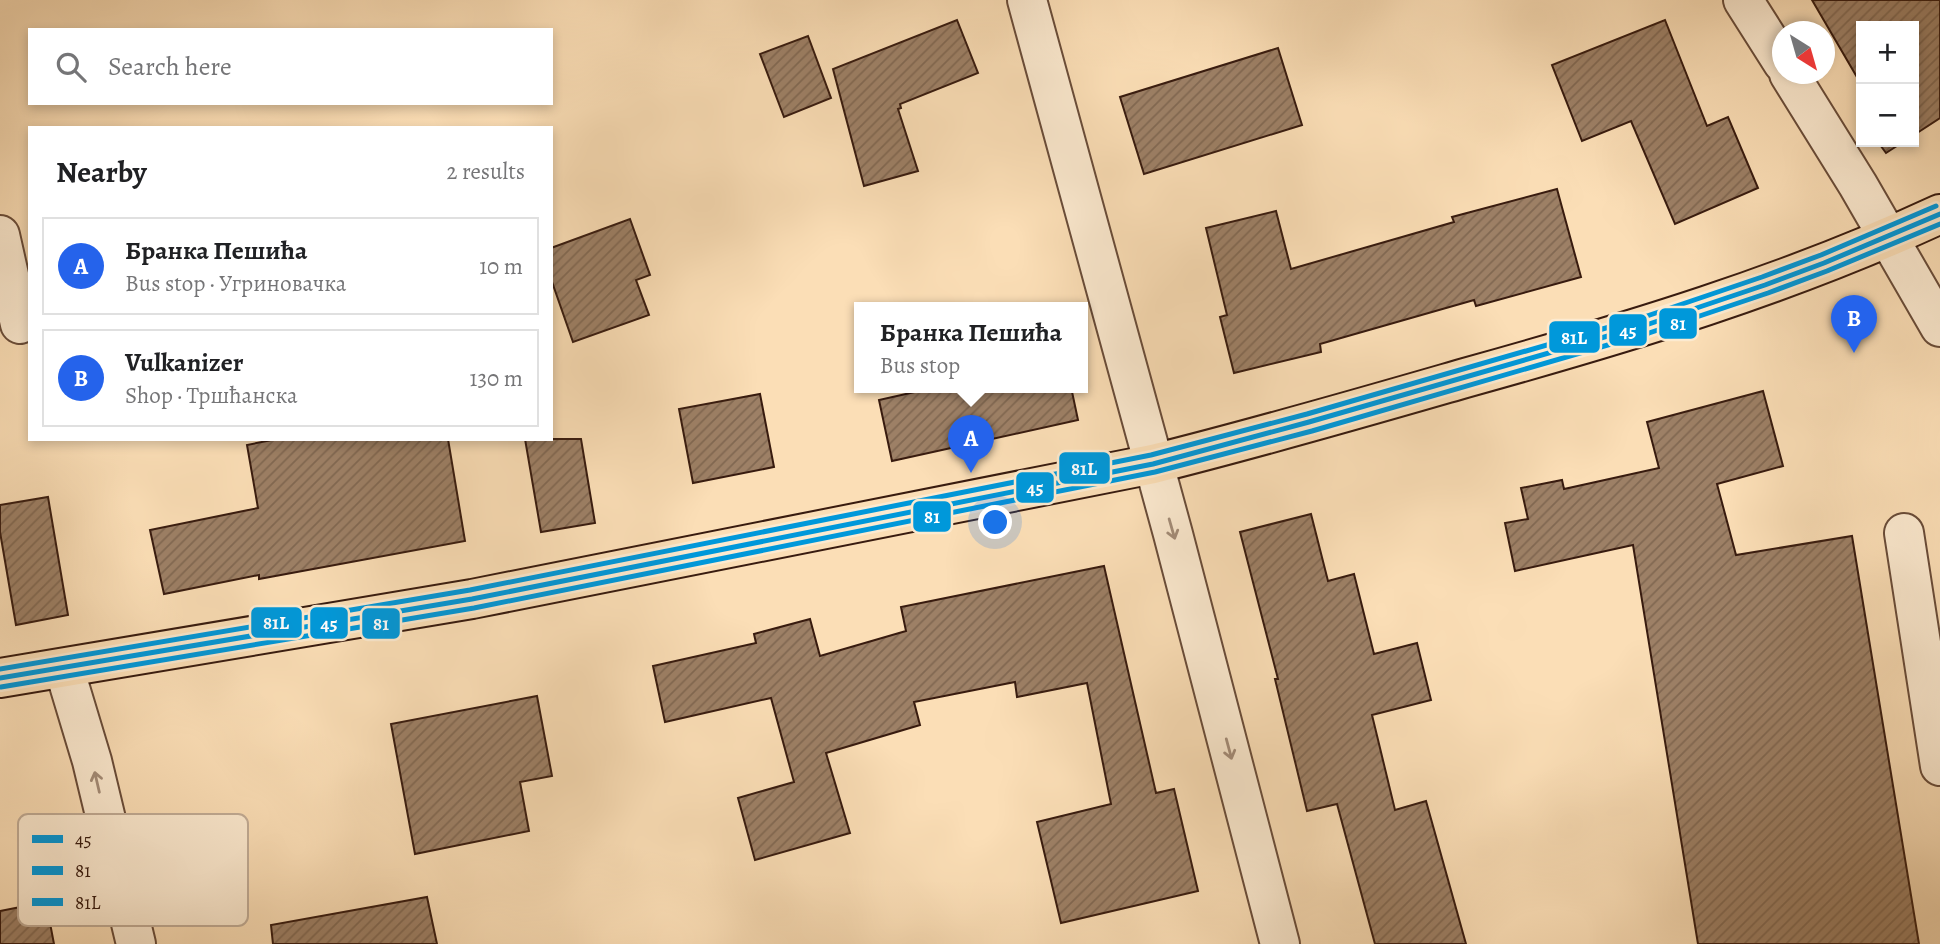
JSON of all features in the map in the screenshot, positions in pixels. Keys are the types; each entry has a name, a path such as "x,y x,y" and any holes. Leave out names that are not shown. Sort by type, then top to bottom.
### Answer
{"main road":[{"path":"0,678 472,600 1153,464 1613,336 1754,290 1889,238 1940,214"}],"street":[{"path":"1027,0 1173,534 1280,944"},
{"path":"1743,0 1772,46"},
{"path":"1795,84 1940,327"},
{"path":"0,235 20,324"},
{"path":"1904,533 1940,765"},
{"path":"64,668 105,814"},
{"path":"132,926 136,944"}],"building":[{"path":"1812,0 1940,0 1940,118 1919,132 1919,21 1856,21 1856,75 1835,39 1835,21 1824,21"},
{"path":"957,20 978,73 900,104 901,108 898,109 918,171 864,186 833,69"},
{"path":"1665,20 1707,126 1728,117 1758,188 1675,224 1631,121 1582,141 1552,65"},
{"path":"808,36 831,98 784,117 760,54"},
{"path":"1278,48 1302,125 1144,174 1120,97"},
{"path":"1882,147 1895,147 1886,153"},
{"path":"1557,189 1581,277 1476,306 1474,300 1320,344 1321,352 1234,373 1220,317 1227,315 1206,228 1276,211 1291,269 1454,222 1452,217"},
{"path":"630,219 650,275 636,280 649,315 573,342 553,285 553,247"},
{"path":"1763,391 1783,466 1717,484 1736,555 1852,536 1919,944 1698,944 1633,545 1515,571 1505,523 1528,519 1521,488 1562,480 1564,489 1659,468 1647,422"},
{"path":"910,393 1072,393 1078,420 892,461 879,400"},
{"path":"760,394 774,467 693,483 679,409"},
{"path":"581,439 595,523 541,532 525,441"},
{"path":"267,441 448,441 465,541 259,579 259,575 164,594 150,530 258,508 247,445"},
{"path":"48,497 68,615 16,625 0,532 0,505"},
{"path":"1311,514 1328,581 1354,574 1374,654 1417,643 1431,700 1372,715 1395,810 1426,801 1466,944 1375,944 1337,804 1307,811 1275,679 1278,679 1240,532"},
{"path":"1104,566 1156,793 1174,789 1198,891 1061,923 1037,822 1111,804 1087,683 1017,697 1015,682 914,702 920,725 826,753 850,833 755,860 738,798 794,782 771,698 665,722 653,666 756,643 754,634 810,619 820,656 906,631 901,607"},
{"path":"537,696 552,776 520,782 529,831 415,854 391,724"},
{"path":"427,897 437,944 273,944 271,925"},
{"path":"18,907 18,926 51,926 54,944 0,944 0,911"}],"transit line":[{"name":"81L","path":"0,669 470,590 1151,455 1307,414 1644,317 1821,255 1936,206"},
{"name":"45","path":"0,678 472,599 1153,464 1646,325 1824,263 1940,214"},
{"name":"81","path":"1,687 474,608 1155,472 1312,431 1649,333 1827,271 1940,224"}],"place":[{"name":"Vulkanizer","path":"1854,353"},
{"name":"Бранка Пешића","path":"971,473"}]}
